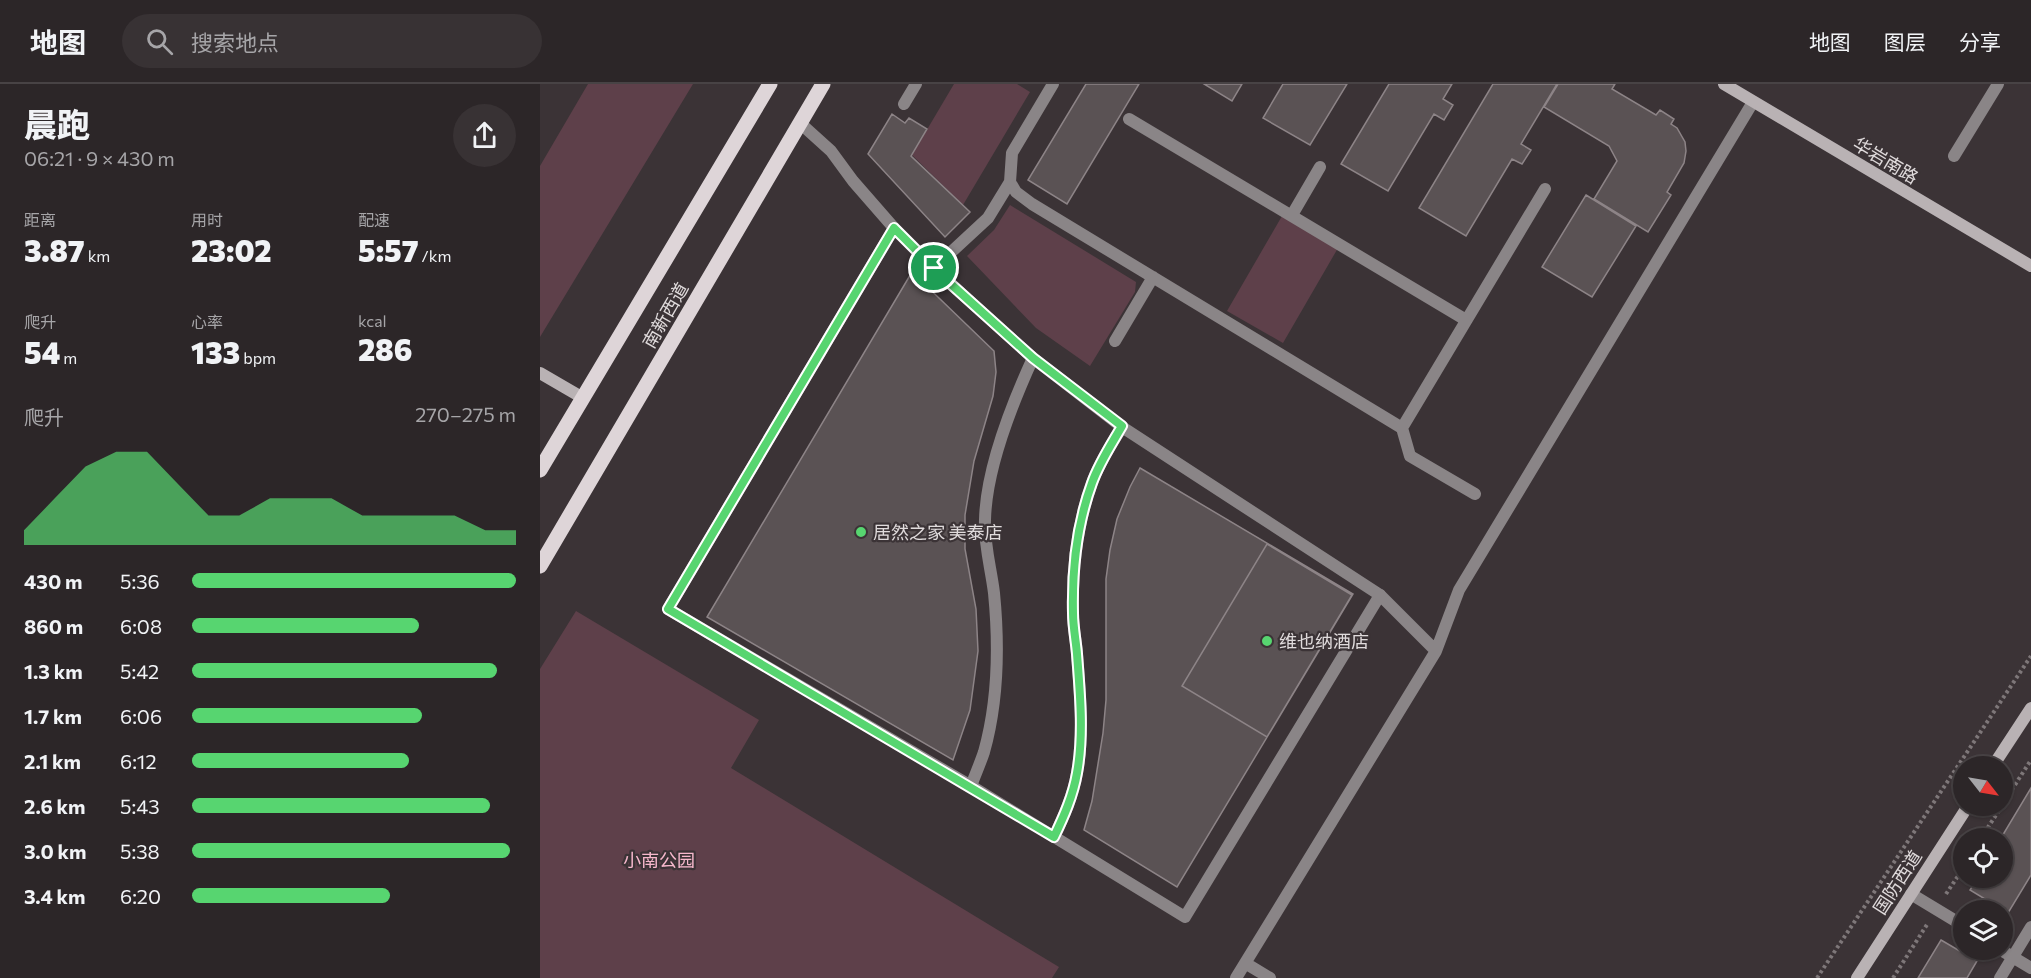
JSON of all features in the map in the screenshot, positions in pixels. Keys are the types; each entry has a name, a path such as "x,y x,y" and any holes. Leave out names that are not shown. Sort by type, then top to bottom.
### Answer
{"main road":[{"name":"南新西道","path":"540,470 770,84"},
{"name":"南新西道","path":"540,566 823,84"}],"street":[{"path":"904,104 916,84"},
{"path":"934,268 988,218 1010,182 1012,153 1053,84"},
{"name":"华岩南路","path":"1724,84 2031,266"},
{"path":"1954,156 1998,84"},
{"path":"1236,978 1436,651 1459,590 1753,102"},
{"path":"1129,118 1466,320"},
{"path":"800,123 831,151 853,181 894,228 934,268 1033,358 1122,426 1380,595 1436,651"},
{"path":"1292,215 1320,166"},
{"path":"1010,182 1016,192 1032,204 1402,428 1410,456 1475,494"},
{"path":"1402,428 1545,189"},
{"path":"894,228 668,609 971,786 1185,917 1380,595"},
{"path":"1115,341 1153,277"},
{"path":"971,786 984,752 997,664 993,591 986,549 985,518 992,473 1004,430 1033,358"},
{"path":"540,373 583,398"},
{"path":"1054,837 1067,808 1077,772 1080,723 1073,615 1078,535 1092,483 1122,426"},
{"path":"2000,756 2031,708"},
{"name":"国防西道","path":"1857,978 1962,816"},
{"path":"1911,894 1953,919"},
{"path":"2031,927 2013,957 2031,968"},
{"path":"2000,978 2011,960"},
{"path":"1245,963 1270,978"}],"path":[{"path":"1817,978 2031,656"},
{"path":"2013,788 2031,760"}],"green space":[{"path":"588,84 693,84 540,337 540,166"},
{"path":"954,84 1017,84 1030,92 963,205 912,155"},
{"path":"1010,205 1136,282 1135,292 1090,366 1036,328 967,256 994,230"},
{"path":"1282,216 1338,248 1283,343 1227,311"},
{"name":"小南公园","path":"576,611 759,720 731,768 1059,967 1052,978 540,978 540,669"}],"building":[{"path":"1086,84 1139,84 1067,204 1028,180"},
{"path":"1204,84 1242,84 1232,101"},
{"path":"1283,84 1347,84 1310,145 1263,118"},
{"path":"1389,84 1452,84 1443,99 1453,105 1444,120 1434,114 1388,191 1341,164"},
{"path":"1493,84 1557,84 1521,144 1531,150 1522,164 1512,159 1466,236 1419,208"},
{"path":"1558,84 1615,84 1612,89 1656,115 1660,110 1674,119 1671,124 1677,128 1685,142 1684,163 1667,192 1671,195 1648,232 1594,199 1617,161 1609,146 1544,107"},
{"path":"892,114 905,123 909,118 927,129 911,156 970,212 945,237 868,154"},
{"path":"1586,195 1636,226 1592,297 1542,267"},
{"name":"居然之家 美泰店","path":"912,272 994,351 996,372 993,396 974,461 965,515 965,549 976,609 978,651 970,710 953,760 707,617"},
{"path":"1140,468 1353,594 1177,887 1084,830 1092,801 1103,733 1106,700 1106,579 1110,550 1117,519"},
{"name":"维也纳酒店","path":"1267,544 1352,595 1267,737 1182,686"},
{"path":"2031,788 2031,875 2013,905 2013,900 1987,900 1970,890 1971,888 2013,888 2013,828 2007,828"},
{"path":"1941,940 1953,947 1953,960 1977,961 1967,978 1918,978"}],"place":[{"name":"居然之家 美泰店","path":"861,532"},
{"name":"维也纳酒店","path":"1267,641"}],"route":[{"path":"894,228 934,268 1033,358 1122,426 1092,483 1078,535 1073,615 1080,723 1077,772 1067,808 1054,837 668,609 894,228"}]}
